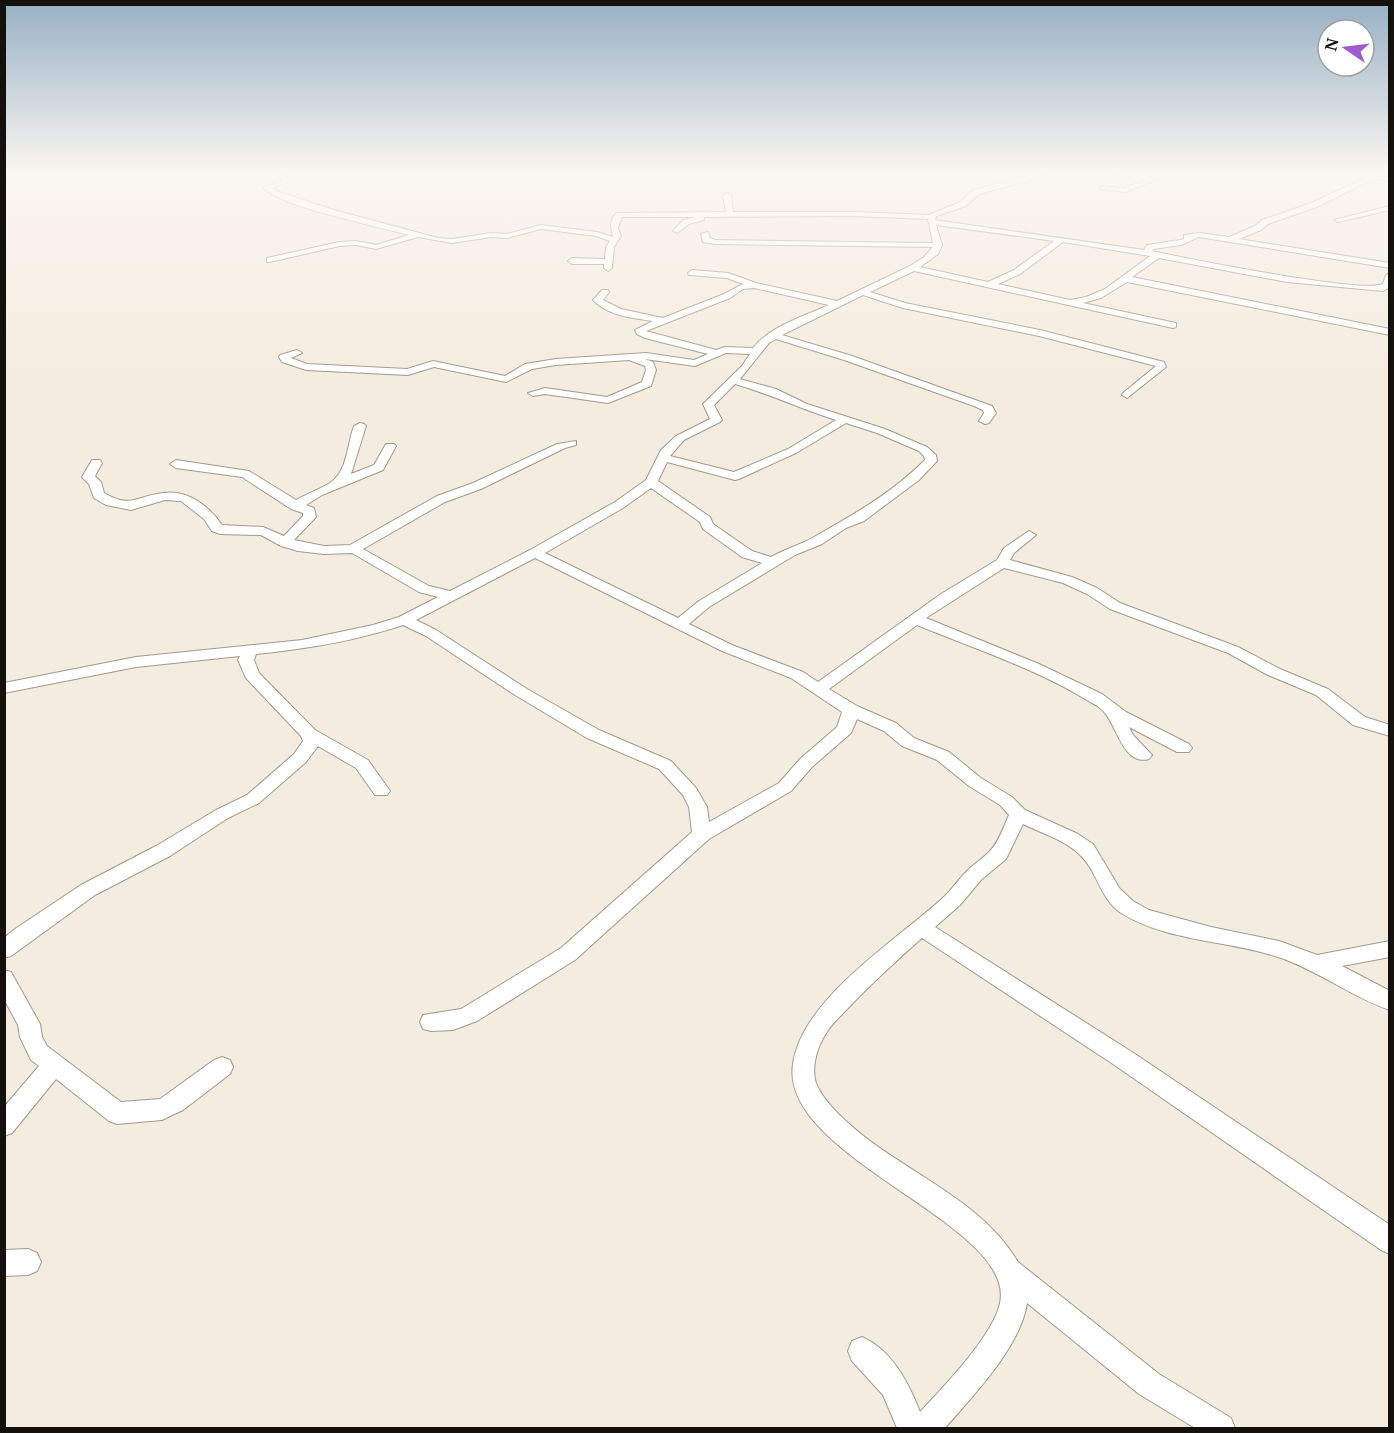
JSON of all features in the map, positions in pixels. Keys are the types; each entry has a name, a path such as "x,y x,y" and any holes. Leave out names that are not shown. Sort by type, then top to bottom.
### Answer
{"street":[{"path":"270,260 339,244 356,243 374,247 400,240"},
{"path":"572,261 608,265 610,247 615,240"},
{"path":"706,240 715,242 938,245"},
{"path":"4,688 136,662 302,645 377,629 404,620 535,553 604,514 651,482 668,450 680,438 713,423 716,416 708,404 746,368 756,351 775,336 913,268 935,252 938,245 937,240"},
{"path":"988,285 1017,272 1061,240 1280,278 1365,288 1380,289 1387,285 1389,275"},
{"path":"1151,255 1150,247 1187,240"},
{"path":"1237,240 1389,266"},
{"path":"1068,302 1089,299 1127,279 1133,270 1151,255"},
{"path":"913,268 1173,326"},
{"path":"692,273 728,276 754,285 838,304"},
{"path":"1127,279 1389,332"},
{"path":"754,285 740,287 727,296 642,328 640,332 716,352 729,349 756,351"},
{"path":"605,292 598,300 603,305 634,316 665,321"},
{"path":"862,292 903,305 1040,333 1160,364 1161,367 1127,395"},
{"path":"775,336 848,358 988,408 990,413 985,421"},
{"path":"297,353 284,357 286,360 306,367 408,372 433,364 506,379 529,366 626,357 657,357 696,363 708,359 716,352"},
{"path":"533,393 545,391 608,400 647,384 651,370 649,364 626,357"},
{"path":"680,624 705,604 790,552 817,541 876,506 915,477 931,461 930,455 923,449 881,431 803,406 772,391 734,381"},
{"path":"664,458 735,476 792,451 844,420"},
{"path":"337,484 353,461 354,437 360,426"},
{"path":"96,463 88,477 95,482 99,495 110,502 131,506 164,496 184,498 208,516 217,528 231,532 263,531 286,543 324,550 354,549 441,499 477,486 561,446 572,443"},
{"path":"296,506 314,494 380,467 390,446"},
{"path":"176,464 228,474 245,474 311,514 292,532 286,543"},
{"path":"651,482 705,520 708,526 747,554 775,563"},
{"path":"818,689 918,620 946,597 1002,563 1009,551 1029,535"},
{"path":"354,549 424,589 453,596"},
{"path":"535,553 617,596 727,648 797,675 850,710 882,722 915,746 943,756 975,782 1006,801 1019,814 1071,839 1086,849 1113,894 1126,906 1142,915 1211,935 1279,949 1316,963 1389,1001"},
{"path":"1002,563 1029,568 1064,579 1104,597 1115,606 1233,650 1274,672 1322,692 1359,721 1389,731"},
{"path":"404,620 431,633 521,692 593,734 665,765 690,792 698,807 702,834"},
{"path":"918,620 1033,667 1096,698 1113,712 1183,748"},
{"path":"250,649 246,660 252,675 309,734 362,764 381,791"},
{"path":"431,1022 453,1020 469,1015 568,954 702,834 728,817 785,787 806,763 845,729 849,724 850,710"},
{"path":"1113,712 1126,738 1143,755"},
{"path":"4,950 88,890 163,851 222,814 253,799 309,748 311,741 309,734"},
{"path":"926,1428 981,1363 1008,1318 1015,1294 1010,1272 1002,1259 959,1217 840,1132 814,1102 804,1081 805,1059 816,1030 822,1021 869,972 953,900 974,875 999,854 1019,814"},
{"path":"920,927 1124,1059 1389,1241"},
{"path":"1316,963 1389,949"},
{"path":"4,978 29,1023 34,1045 39,1053 117,1113 162,1109 175,1103 222,1067"},
{"path":"4,1125 54,1065"},
{"path":"1010,1272 1149,1384 1221,1428"},
{"path":"862,1351 897,1388 911,1428"}]}
